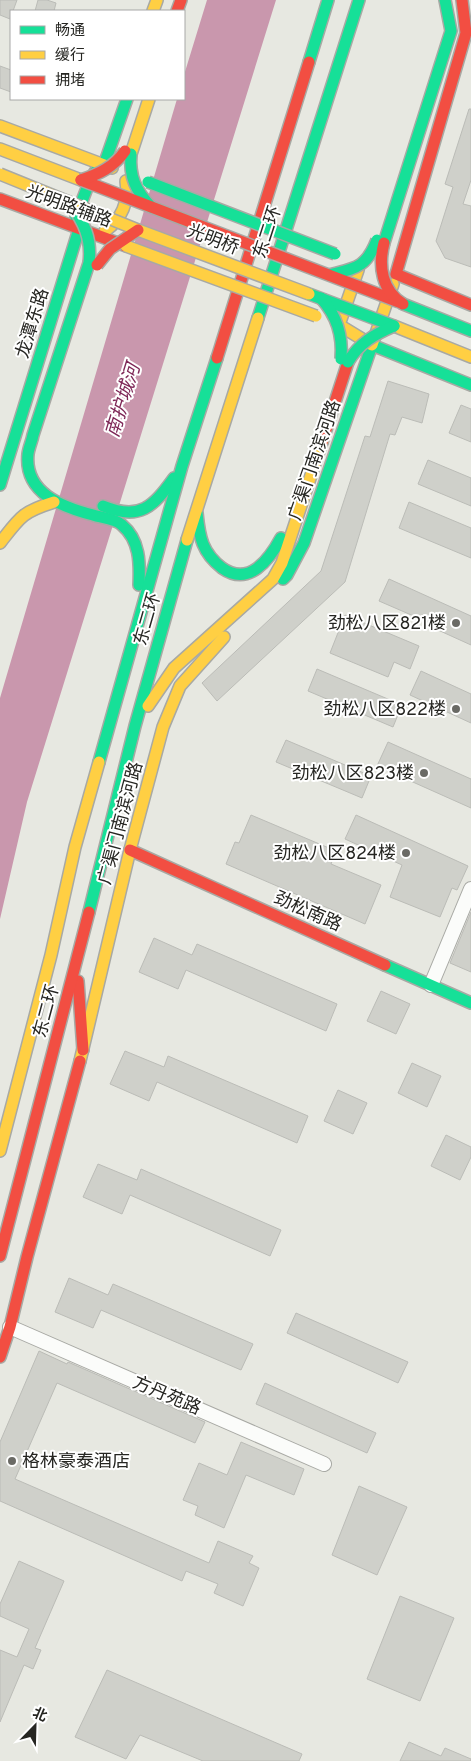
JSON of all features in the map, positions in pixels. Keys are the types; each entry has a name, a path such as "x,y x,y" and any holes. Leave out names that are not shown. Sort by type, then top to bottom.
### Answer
{"main road":[{"name":"东二环","path":"0,1151 51,955 74,847 182,466 240,287 328,0"},
{"name":"东二环","path":"0,1256 135,726 196,507 359,0"},
{"path":"355,12 367,0"},
{"path":"396,274 466,33 462,0"},
{"path":"316,2 317,34"},
{"path":"328,275 349,270 365,261 371,256 381,241 451,31 440,4"},
{"path":"104,165 127,100"},
{"path":"142,100 128,153 132,174 140,195 152,207"},
{"path":"80,180 107,170 128,153 149,100"},
{"name":"光明桥","path":"0,126 361,264 396,274 471,305"},
{"name":"光明桥","path":"0,149 471,331"},
{"name":"龙潭东路","path":"0,485 79,229 76,217 95,172 104,165"},
{"path":"98,236 111,228 125,207 127,187 123,172"},
{"name":"光明桥","path":"0,174 138,230 394,326 471,357"},
{"name":"光明路辅路","path":"0,199 126,246"},
{"path":"40,455 44,430 93,264 86,228 70,203"},
{"path":"138,230 112,247 93,264 33,435 28,455 29,471 36,488 42,494 123,518 146,509 156,501 182,466"},
{"path":"381,241 384,282 393,297 403,304"},
{"name":"光明桥","path":"126,246 339,325 372,345 471,385"},
{"path":"339,325 361,264"},
{"name":"广渠门南滨河路","path":"0,1357 10,1327 83,1050 130,850 163,727 180,686 210,651 287,575 304,543 396,274"},
{"path":"135,726 174,668 267,584 282,564 344,360 343,345 338,327 330,308 320,298"},
{"path":"196,507 200,537 209,557 225,572 246,575 259,568 273,554 284,531 344,360 369,339 394,326"},
{"path":"44,477 56,497"},
{"path":"0,543 20,517 56,497 82,500 123,518 140,550 139,587 141,611"},
{"name":"劲松南路","path":"130,850 471,1003"},
{"path":"76,962 83,1050"}],"street":[{"path":"431,985 471,889"},
{"name":"方丹苑路","path":"10,1327 324,1464"}],"water":[{"name":"南护城河","path":"207,0 276,0 27,802 0,919 0,698 177,100 185,100 185,72"}],"building":[{"path":"0,0 17,0 13,10 10,10 10,19 0,15"},
{"path":"38,0 56,3 54,10 35,10"},
{"path":"0,66 10,70 10,92 0,88"},
{"path":"469,109 471,109 471,180 463,204 471,206 471,267 445,258 436,241 453,187 445,184"},
{"path":"388,381 429,394 422,423 402,417 395,435 390,434 345,582 217,701 202,683 321,571 365,436 370,437"},
{"path":"461,405 471,409 471,442 449,433"},
{"path":"428,460 471,478 471,506 418,484"},
{"path":"409,502 471,528 471,558 399,528"},
{"path":"389,579 471,616 471,645 438,630 439,627 379,601"},
{"path":"345,615 419,646 410,669 394,662 388,677 330,653"},
{"path":"317,669 402,705 393,727 308,691"},
{"name":"劲松八区822楼","path":"421,671 471,694 471,723 410,695"},
{"path":"286,740 371,776 362,798 276,762"},
{"name":"劲松八区823楼","path":"388,742 471,779 471,808 377,766"},
{"path":"251,815 336,851 331,864 381,885 365,924 226,864 235,842 239,843"},
{"name":"劲松八区824楼","path":"356,815 468,866 457,890 452,888 440,917 390,897 402,865 345,839"},
{"path":"471,912 471,972 450,963"},
{"path":"154,938 192,955 197,944 337,1004 326,1031 186,970 178,989 139,972"},
{"path":"381,991 410,1004 396,1034 367,1021"},
{"path":"125,1051 164,1067 168,1056 308,1116 297,1143 157,1082 149,1101 110,1084"},
{"path":"412,1063 441,1076 427,1107 398,1093"},
{"path":"338,1090 367,1103 353,1134 324,1121"},
{"path":"446,1135 471,1147 471,1157 460,1180 431,1166"},
{"path":"98,1164 137,1180 141,1169 281,1230 270,1256 130,1195 122,1214 83,1197"},
{"path":"69,1278 108,1295 113,1284 253,1344 241,1370 101,1310 93,1328 55,1312"},
{"path":"296,1313 408,1362 398,1383 287,1333"},
{"name":"格林豪泰酒店","path":"39,1351 205,1422 195,1443 57,1383 15,1479 209,1563 218,1541 253,1556 249,1563 259,1568 243,1606 214,1593 218,1584 186,1571 182,1581 0,1501 0,1442"},
{"path":"265,1383 376,1433 367,1453 256,1404"},
{"path":"241,1442 304,1469 294,1495 246,1475 224,1528 195,1515 198,1506 183,1500 199,1463 227,1475"},
{"path":"359,1486 407,1507 377,1575 332,1555"},
{"path":"19,1561 64,1581 35,1648 41,1650 33,1669 24,1665 0,1722 0,1650 17,1657 29,1629 0,1616 0,1604"},
{"path":"400,1596 454,1618 420,1701 367,1679"},
{"path":"107,1670 302,1754 299,1761 203,1761 140,1735 126,1759 75,1737"},
{"path":"409,1742 441,1756 445,1748 471,1759 471,1761 400,1761"}],"traffic: fast":[{"path":"309,62 328,0"},
{"path":"258,318 359,0"},
{"path":"384,243 451,31 445,0"},
{"path":"0,485 79,229 76,217 95,172 104,165 127,100"},
{"path":"131,154 132,177 141,195 151,207"},
{"path":"148,182 335,254"},
{"path":"70,203 86,231 90,254 89,263"},
{"path":"329,275 346,271 364,262 377,240"},
{"path":"89,263 33,435 28,454 28,467 32,479 47,496 69,508 116,521 128,531 138,552 139,585"},
{"path":"309,294 394,326"},
{"path":"321,298 338,326 341,342 341,359"},
{"path":"403,304 471,331"},
{"path":"348,362 357,349 368,340 394,326"},
{"path":"283,579 304,543 372,345 471,385"},
{"path":"99,762 182,466 217,358"},
{"path":"103,506 127,512 144,508 152,504 174,478"},
{"path":"197,513 199,528 206,551 222,568 232,573 249,573 257,568 271,555 281,538"},
{"path":"89,912 135,726 187,540"},
{"path":"385,965 471,1003"}],"traffic: slow":[{"path":"153,10 157,0"},
{"path":"131,154 149,100"},
{"path":"0,126 112,168"},
{"path":"0,149 81,180"},
{"path":"0,174 138,230 309,294"},
{"path":"105,231 116,221 123,209 127,188 126,181"},
{"path":"126,246 316,316"},
{"path":"358,270 339,325 372,345 393,284"},
{"path":"187,540 258,318"},
{"path":"394,326 471,357"},
{"path":"148,706 174,668 273,579 282,563 322,442"},
{"path":"0,543 22,516 54,502"},
{"path":"80,1061 130,850 163,727 180,686 224,637"},
{"path":"0,1151 51,955 75,847 99,762"}],"traffic: jam":[{"path":"177,10 181,0"},
{"path":"462,0 466,33 396,274 471,305"},
{"path":"217,358 309,62"},
{"path":"81,180 106,169 121,157 125,151"},
{"path":"81,180 399,302"},
{"path":"0,199 126,246"},
{"path":"97,265 110,249 138,230"},
{"path":"384,243 381,260 383,277 390,292 403,304"},
{"path":"322,442 348,362"},
{"path":"130,850 385,965"},
{"path":"0,1256 89,912"},
{"path":"78,981 83,1050"},
{"path":"0,1357 10,1327 80,1061"}],"place":[{"name":"劲松八区821楼","path":"456,623"},
{"name":"劲松八区822楼","path":"456,709"},
{"name":"劲松八区823楼","path":"424,773"},
{"name":"劲松八区824楼","path":"406,853"},
{"name":"格林豪泰酒店","path":"12,1461"}]}
